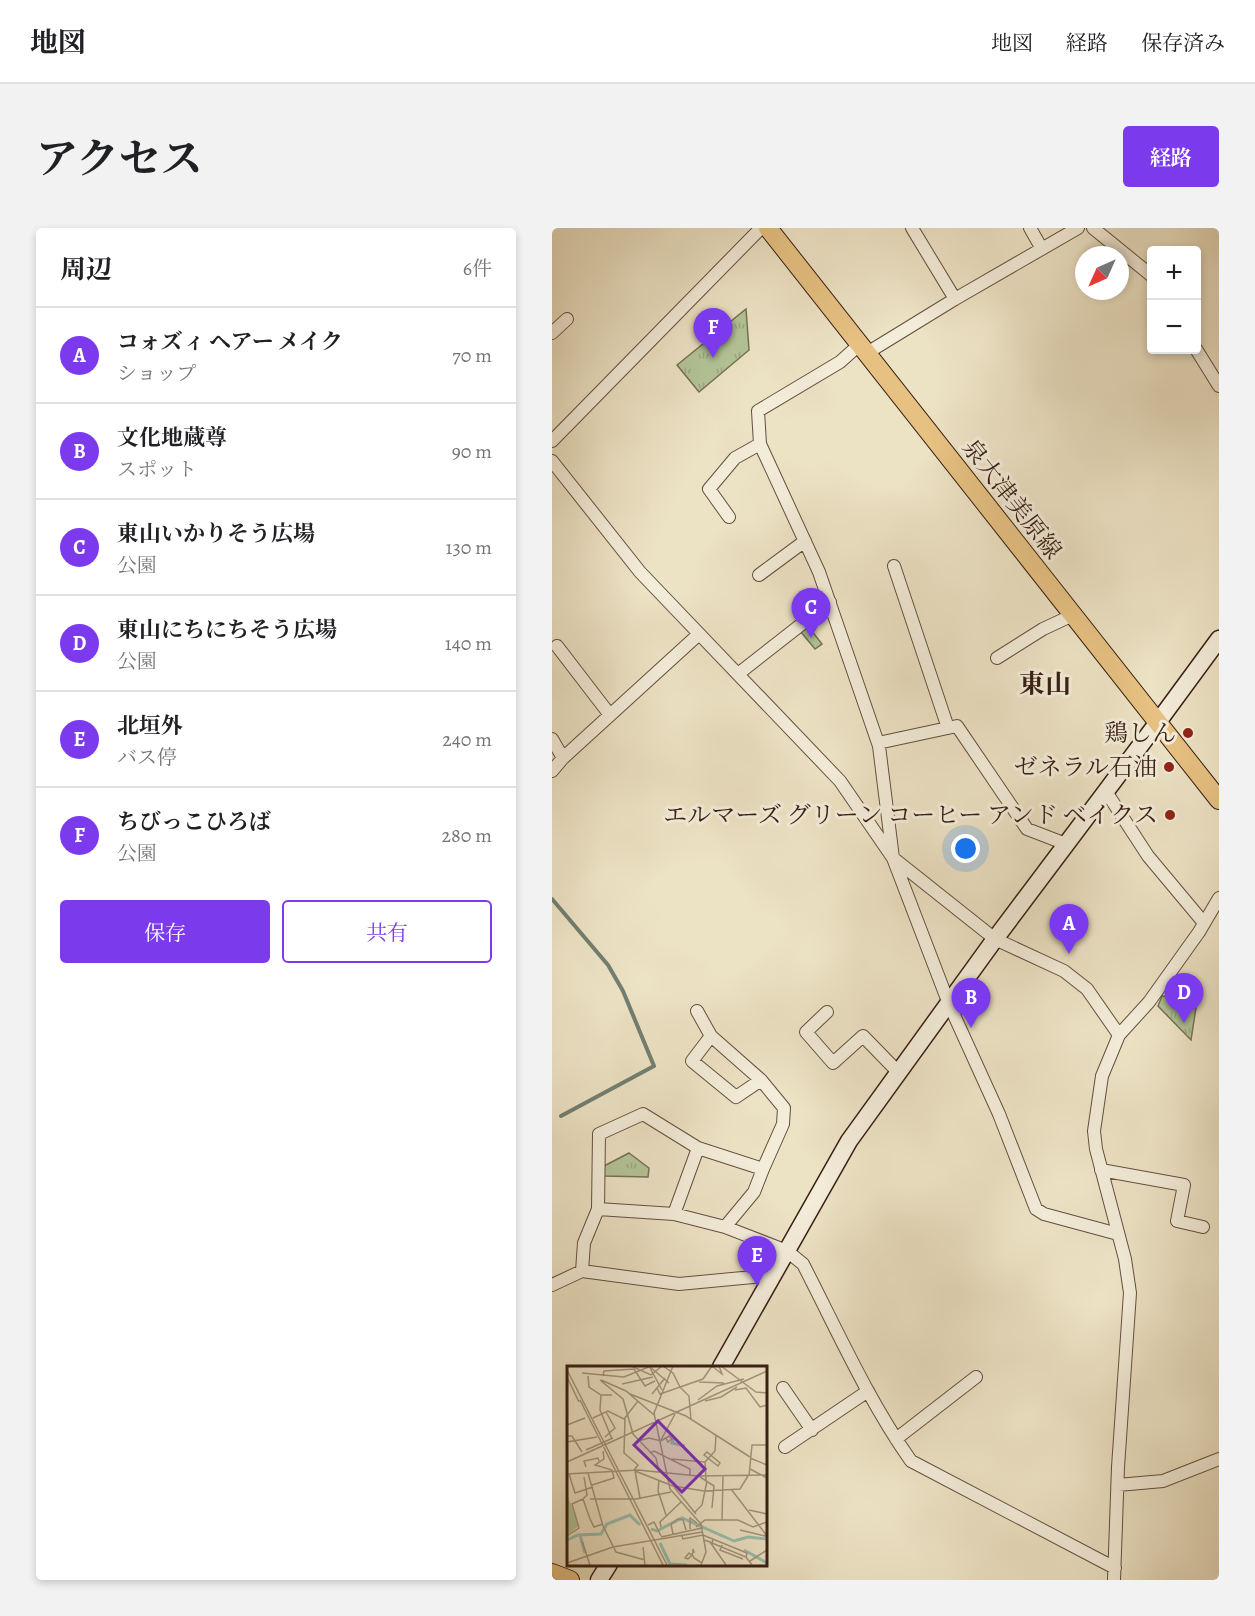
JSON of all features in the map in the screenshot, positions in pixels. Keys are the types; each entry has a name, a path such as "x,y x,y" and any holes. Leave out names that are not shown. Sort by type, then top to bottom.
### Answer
{"main road":[{"name":"泉大津美原線","path":"768,228 1219,800"},
{"path":"552,1573 570,1580"}],"street":[{"path":"552,441 761,228"},
{"path":"912,228 955,299"},
{"path":"1030,228 1042,249"},
{"path":"1078,228 840,362 758,411 760,444 805,541 830,602 878,743 893,858 949,1004 999,1114 1036,1209 1044,1214 1118,1234"},
{"path":"1093,228 1147,272"},
{"path":"552,333 567,319"},
{"path":"1200,354 1219,386"},
{"path":"729,517 709,489 735,458 760,444"},
{"path":"552,461 640,572 840,781 893,858 994,939 1064,971 1087,988 1119,1035"},
{"path":"759,574 805,541"},
{"path":"894,566 948,728"},
{"path":"738,674 830,602"},
{"path":"997,658 1043,629 1073,615"},
{"path":"552,771 699,634"},
{"path":"722,1366 849,1141 994,939 1219,639"},
{"path":"557,646 610,715"},
{"path":"878,743 957,726 1027,829 1066,844"},
{"path":"552,739 563,759"},
{"path":"1105,790 1148,856 1204,923"},
{"path":"598,1209 674,1214 725,1227 787,1251 803,1264 868,1391 911,1461 1114,1574 1130,1293 1125,1259 1101,1170 1094,1131 1097,1103 1102,1076 1119,1035 1149,1002 1219,898"},
{"path":"697,1011 711,1036 761,1080 784,1108 783,1124 754,1192 725,1227"},
{"path":"827,1012 806,1032 833,1063 863,1036 898,1073"},
{"path":"711,1036 692,1061 736,1097 761,1080"},
{"path":"582,1271 584,1243 598,1209 599,1134 643,1114 698,1148 763,1169"},
{"path":"674,1214 698,1148"},
{"path":"1101,1170 1184,1185 1177,1221 1203,1227"},
{"path":"552,1285 582,1271 679,1284 774,1275"},
{"path":"896,1439 976,1377"},
{"path":"783,1388 812,1430"},
{"path":"785,1447 868,1391"},
{"path":"1118,1485 1163,1481 1219,1459"}],"green space":[{"path":"746,309 749,350 699,392 677,365"},
{"path":"808,626 822,644 815,649 801,632"},
{"path":"1162,996 1197,1001 1191,1040 1158,1006"},
{"path":"629,1153 649,1168 648,1177 604,1176 604,1166"}],"waterway":[{"path":"552,899 608,965 623,991 654,1066 561,1116"}],"place":[{"name":"ちびっこひろば","path":"713,358"},
{"name":"東山いかりそう広場","path":"811,638"},
{"name":"鶏しん","path":"1188,733"},
{"name":"ゼネラル石油","path":"1169,767"},
{"name":"エルマーズ グリーン コーヒー アンド ベイクス","path":"1170,815"},
{"name":"コォズィ ヘアー メイク","path":"1069,954"},
{"name":"東山にちにちそう広場","path":"1184,1023"},
{"name":"文化地蔵尊","path":"971,1028"},
{"name":"北垣外","path":"757,1286"}],"district":[{"name":"東山","path":"1045,684"}]}
